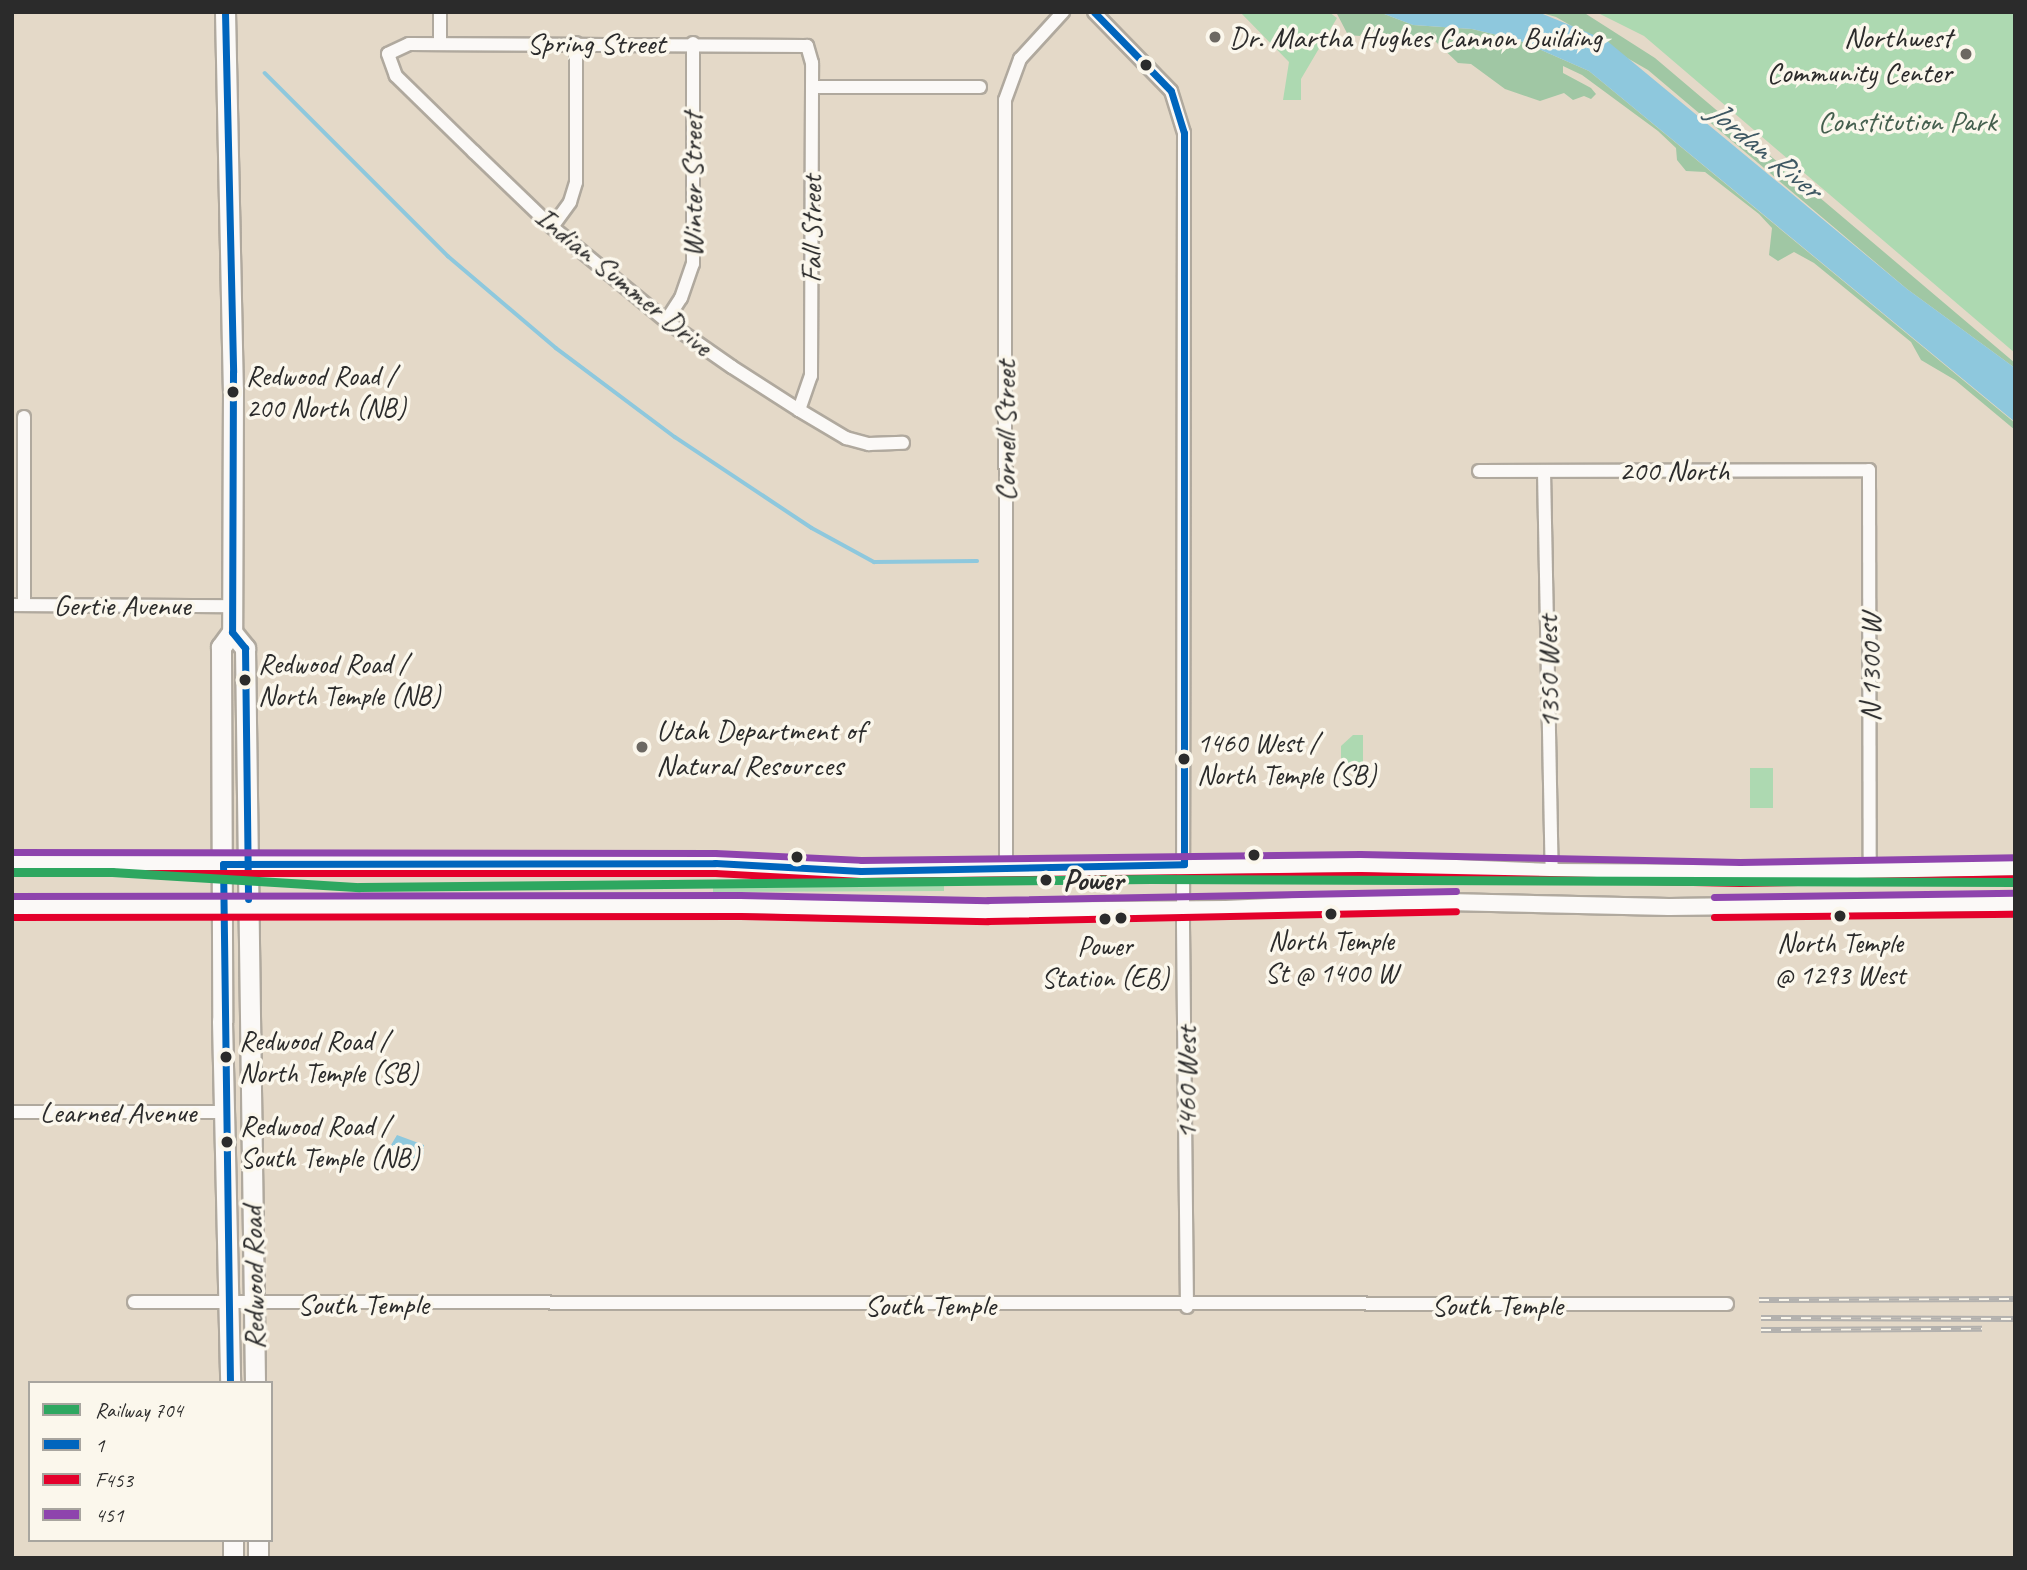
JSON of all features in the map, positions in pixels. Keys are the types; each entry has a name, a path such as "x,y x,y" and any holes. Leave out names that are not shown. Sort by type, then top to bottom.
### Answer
{"main road":[{"name":"Redwood Road","path":"225,12 233,372 232,632 222,648 224,1112 230,1381"},
{"name":"Redwood Road","path":"232,632 245,648 255,1381"},
{"path":"12,862 247,865 715,863 862,871 1006,870 1184,864 1360,864 1552,872 1740,873 1870,867 2015,867"},
{"path":"12,906 1183,910 1418,901 1669,907 2015,903"}],"street":[{"path":"440,12 440,44"},
{"name":"Cornell Street","path":"1006,870 1005,100 1020,59 1063,12"},
{"name":"1460 West","path":"1094,12 1171,92 1184,134 1183,910 1187,1307"},
{"path":"552,227 570,202 576,182 576,43"},
{"name":"Spring Street","path":"388,54 401,45 440,44 693,43 807,47"},
{"name":"Winter Street","path":"666,321 681,298 692,264 693,43"},
{"name":"Fall Street","path":"799,410 811,376 811,88 807,47"},
{"name":"Indian Summer Drive","path":"388,54 396,76 552,227 666,321 799,410 853,441 903,443"},
{"path":"811,88 980,87"},
{"path":"18,605 24,418"},
{"name":"200 North","path":"1479,471 1869,470"},
{"name":"N 1300 W","path":"1869,470 1870,867"},
{"name":"1350 West","path":"1544,471 1552,872"},
{"name":"Gertie Avenue","path":"18,605 232,606"},
{"name":"Learned Avenue","path":"12,1112 224,1112"},
{"name":"South Temple","path":"134,1302 1187,1307 1727,1304"}],"green space":[{"path":"1240,12 1329,12 1337,18 1301,79 1301,100 1283,100 1289,62"},
{"path":"1336,12 1379,12 1413,25 1472,29 1518,40 1589,71 2015,423 2015,430 1955,380 1921,360 1911,342 1814,263 1794,252 1778,261 1769,255 1772,228 1759,214 1705,172 1686,171 1677,160 1676,148 1658,131 1582,75 1563,66 1563,73 1591,88 1596,94 1591,99 1584,96 1573,100 1564,93 1540,101 1505,89 1471,64 1458,63 1435,41 1410,46 1387,34 1364,30 1360,36 1348,35"},
{"path":"1538,12 1583,12 1655,58 2015,363 2015,368 1907,289 1648,70 1556,17"},
{"name":"Constitution Park","path":"1596,12 2015,12 2015,353 1644,36"},
{"path":"1353,735 1363,735 1363,763 1341,763 1341,746"},
{"path":"1750,768 1773,768 1773,808 1750,808"},
{"path":"1382,872 1520,878 1520,879 1357,879"},
{"path":"944,885 944,891 713,892 713,888"}],"water":[{"path":"1379,12 1538,12 1606,40 1907,289 2015,368 2015,422 1589,71 1518,40 1472,29 1413,25"},
{"path":"397,1135 424,1145 424,1154 404,1170 396,1164 397,1155 391,1145"}],"waterway":[{"path":"265,73 448,256 556,348 675,437 812,528 874,562 977,561"}],"railway":[{"path":"1759,1300 2015,1299"},
{"path":"1761,1318 2015,1319"},
{"path":"1761,1330 1982,1329"}],"rail line":[{"name":"704","path":"12,872 112,872 360,887 1151,879 2015,882"}],"transit line":[{"name":"1","path":"225,12 233,372 232,632 245,648 248,899"},
{"name":"1","path":"1094,12 1171,91 1184,133 1184,864"},
{"name":"451","path":"12,852 715,853 861,860 1360,854 1740,862 2015,857"},
{"name":"1","path":"230,1381 223,864 715,863 861,871 1184,864"},
{"name":"F453","path":"12,873 715,873 861,881 1360,875 1740,883 2015,878"},
{"name":"451","path":"12,896 740,895 988,900 1456,891"},
{"name":"451","path":"1714,897 2015,893"},
{"name":"F453","path":"12,917 740,916 988,921 1456,911"},
{"name":"F453","path":"1714,917 2015,914"}],"place":[{"name":"Dr. Martha Hughes Cannon Building","path":"1215,37"},
{"name":"Northwest Community Center","path":"1966,54"},
{"name":"Redwood Road / 200 North (NB)","path":"233,392"},
{"name":"Redwood Road / North Temple (NB)","path":"245,680"},
{"name":"Utah Department of Natural Resources","path":"642,747"},
{"name":"1460 West / North Temple (SB)","path":"1184,759"},
{"name":"Power","path":"1046,880"},
{"name":"North Temple St @ 1400 W","path":"1331,914"},
{"name":"North Temple @ 1293 West","path":"1840,916"},
{"name":"Power Station (EB)","path":"1105,919"},
{"name":"Redwood Road / North Temple (SB)","path":"226,1057"},
{"name":"Redwood Road / South Temple (NB)","path":"227,1142"}],"water label":[{"name":"Jordan River","path":"1764,150"}]}
